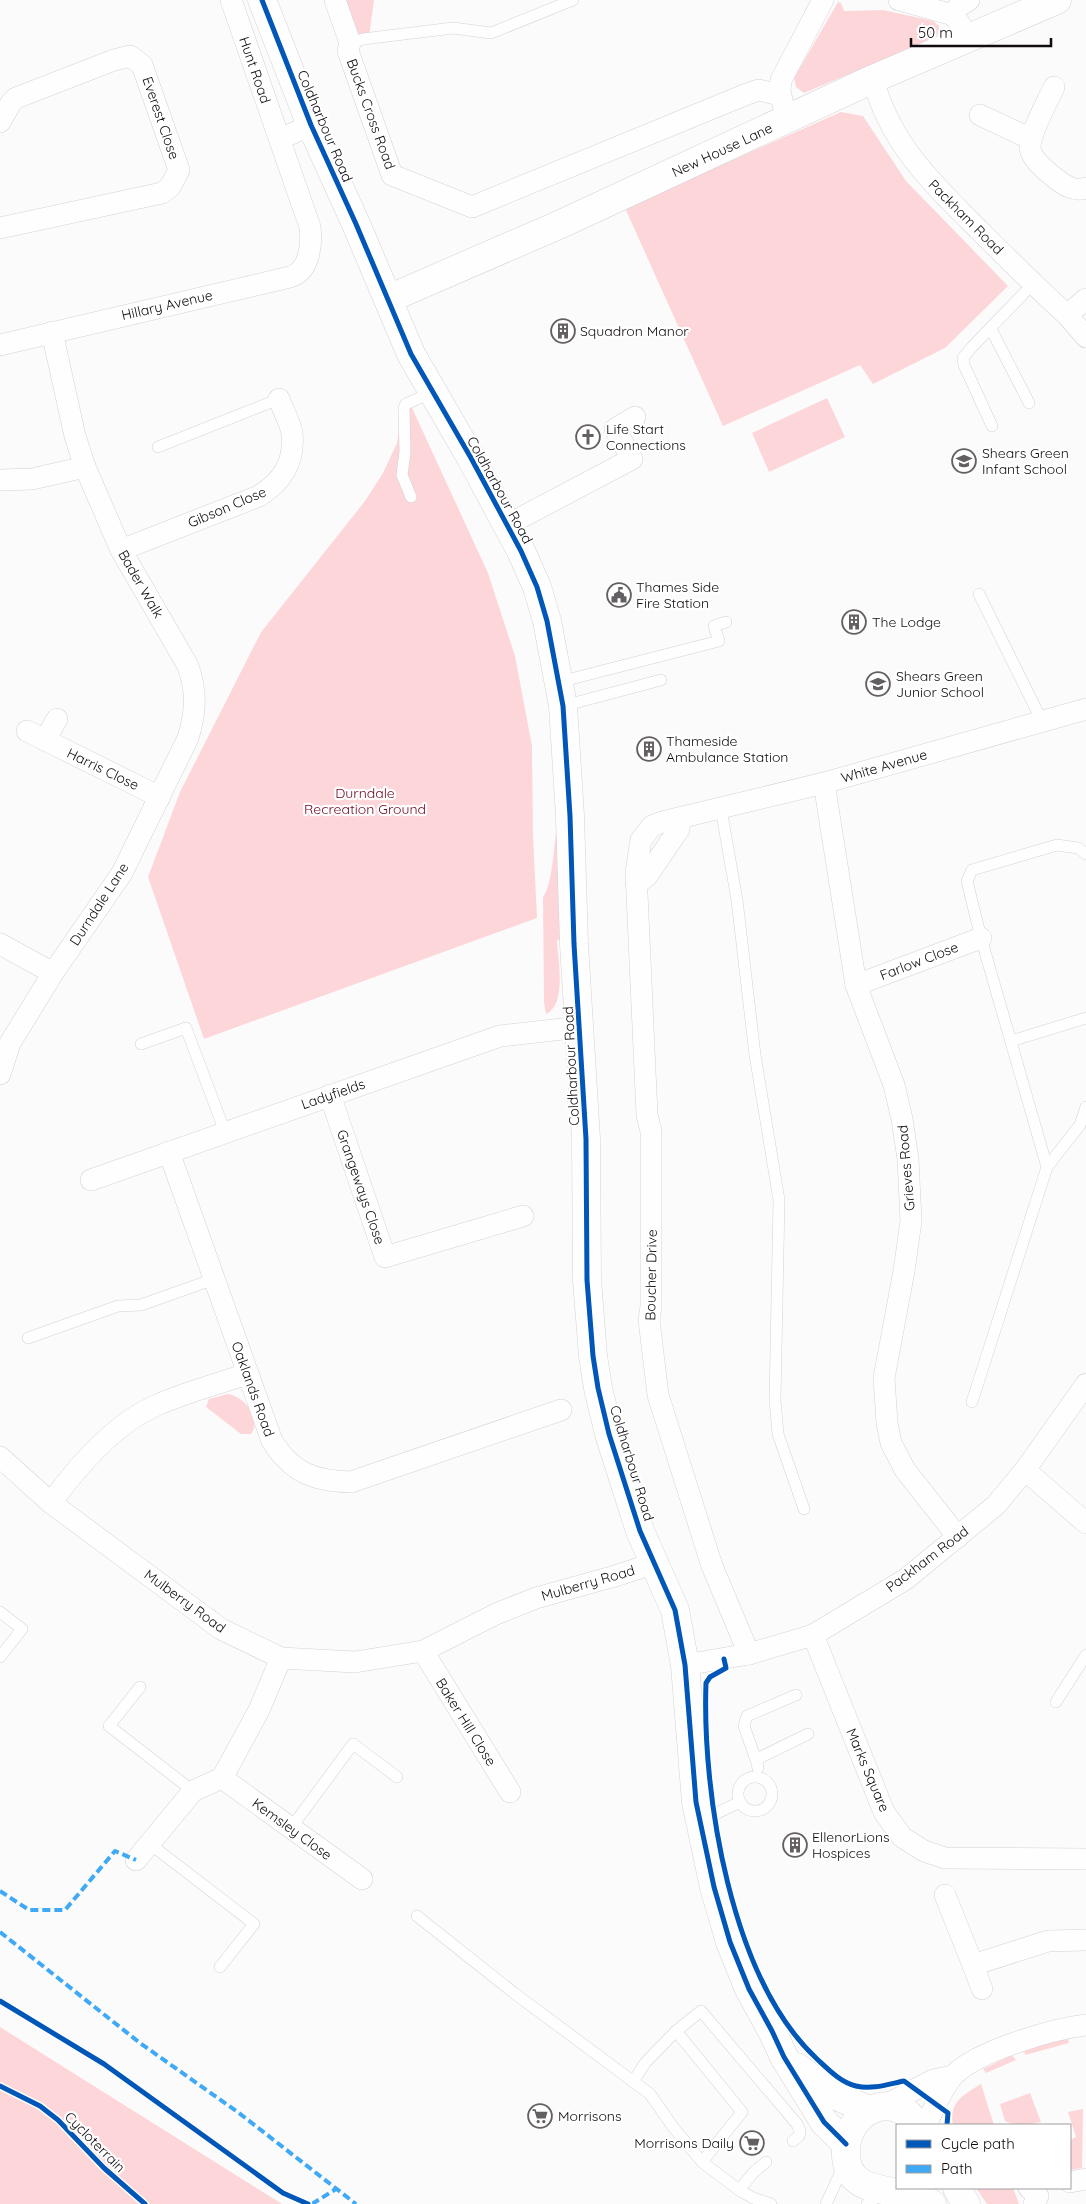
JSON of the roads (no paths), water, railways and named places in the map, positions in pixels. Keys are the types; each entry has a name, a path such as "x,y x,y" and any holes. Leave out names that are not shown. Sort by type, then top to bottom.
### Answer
{"street":[{"name":"Hunt Road","path":"231,0 308,222 310,240"},
{"name":"Coldharbour Road","path":"262,0 311,125 411,354 507,525 537,587 547,621 561,694 570,816 574,944 586,1139 587,1280 593,1356 598,1388 611,1442 640,1531 675,1610 685,1665 693,1770 699,1818 714,1887 730,1942 749,1989 784,2057 824,2122 846,2148 849,2170 858,2181 884,2194 914,2195 932,2204"},
{"name":"Bucks Cross Road","path":"335,0 350,44 348,51 392,176 472,207 759,90 784,106"},
{"path":"784,106 780,85 784,72 823,0"},
{"path":"899,0 956,19 958,7 969,0"},
{"name":"New House Lane","path":"388,299 561,224 784,106 872,79 1057,0"},
{"name":"Everest Close","path":"0,120 16,98 114,60 130,56 142,65 179,170 170,187 162,194 0,228"},
{"name":"Packham Road","path":"872,79 876,93 891,125 919,168 935,188 1067,315 1086,337"},
{"path":"1054,87 1031,139 1032,154 1052,176 1072,189 1086,188"},
{"path":"980,115 1031,139"},
{"path":"280,139 311,125"},
{"name":"Hillary Avenue","path":"0,345 295,275 304,265 310,240"},
{"path":"1067,315 1086,299"},
{"name":"Bader Walk","path":"52,332 75,436 85,467 121,550 188,666 194,682 196,700"},
{"name":"Gibson Close","path":"121,550 260,496 276,486 287,468 292,451 292,432 279,399"},
{"path":"507,525 632,459 615,429 635,418"},
{"path":"0,480 32,479 85,467"},
{"name":"Durndale Lane","path":"0,1074 10,1043 53,973 122,873 188,738 194,719 196,700"},
{"name":"White Avenue","path":"680,818 824,783 1086,709"},
{"name":"Harris Close","path":"57,719 36,736 160,797"},
{"name":"Grieves Road","path":"824,783 856,985 895,1091 905,1135 910,1183 911,1205 908,1243 884,1378 888,1428 891,1443 905,1470 958,1537"},
{"name":"Boucher Drive","path":"680,818 679,829 652,868 644,879 636,881 647,1114 651,1131 652,1306 650,1320 658,1396 712,1566 749,1654"},
{"name":"Farlow Close","path":"856,985 981,938"},
{"path":"0,944 53,973"},
{"name":"Ladyfields","path":"91,1180 500,1036 580,1027"},
{"name":"Grangeways Close","path":"330,1095 385,1257 523,1216"},
{"name":"Oaklands Road","path":"169,1152 272,1441 281,1455 294,1467 309,1476 327,1481 351,1482 561,1410"},
{"path":"51,1503 100,1445 140,1414 157,1405 247,1374"},
{"name":"Packham Road","path":"685,1665 749,1654 813,1635 906,1579 996,1505 1024,1470 1086,1384"},
{"name":"Mulberry Road","path":"0,1456 51,1503 221,1629 281,1658 355,1662 423,1651 496,1614 536,1598 655,1563"},
{"path":"1024,1470 1086,1523"},
{"name":"Marks Square","path":"813,1635 884,1812 902,1837 924,1851 945,1858 1086,1859"},
{"name":"Baker Hill Close","path":"423,1651 510,1792"},
{"path":"136,1860 193,1791 222,1778 258,1710 281,1658"},
{"name":"Kemsley Close","path":"222,1778 362,1880"},
{"path":"945,1895 982,1989"},
{"path":"972,1965 1048,1941 1086,1940"},
{"path":"846,2148 848,2132 854,2122 874,2109 933,2080 953,2076 975,2061 1008,2046 1060,2029 1086,2025"},
{"name":"Coldharbour Road","path":"784,2057 834,2095 874,2109 895,2109 906,2113 917,2124"},
{"path":"927,2124 953,2076"},
{"path":"1071,2182 1086,2180"},
{"path":"958,2189 966,2204"}],"lane":[{"path":"350,44 363,39 454,28 491,33 573,0"},
{"path":"992,426 963,359 972,347 1033,284"},
{"path":"991,328 1029,403"},
{"path":"411,497 402,475 405,452 404,408 406,404 432,392"},
{"path":"158,447 279,399"},
{"path":"979,594 1042,721"},
{"path":"561,694 719,641 714,626 726,622"},
{"path":"561,694 661,680"},
{"path":"721,809 737,900 755,1055 780,1200 775,1400 778,1434 804,1508"},
{"path":"1047,1167 981,938 967,881 972,870 1057,845 1078,848 1086,854"},
{"path":"1011,1041 1086,1018"},
{"path":"141,1044 186,1028 225,1132"},
{"path":"972,1402 1047,1167 1080,1125 1086,1107"},
{"path":"28,1338 118,1306 141,1305 214,1279"},
{"path":"0,1612 22,1629 0,1657"},
{"path":"1056,1702 1086,1655"},
{"path":"140,1687 110,1726 193,1791"},
{"path":"760,1777 748,1778 740,1786 738,1797 740,1802 743,1807 753,1811 759,1811 769,1805 772,1789 760,1777 744,1726 748,1716 796,1695"},
{"path":"757,1763 759,1758 808,1734"},
{"path":"291,1828 353,1744 398,1777"},
{"path":"699,1818 715,1814 740,1802"},
{"path":"150,1844 254,1924 220,1967"},
{"path":"417,1916 514,1993 650,2094 673,2127 702,2162 754,2201 771,2204"},
{"path":"633,2082 644,2063 676,2031 701,2011 798,2124 799,2136 793,2141"},
{"path":"676,2031 742,2112 702,2162"},
{"path":"826,2204 843,2168 846,2148"},
{"path":"739,2190 754,2172 766,2162"}],"place":[{"name":"Squadron Manor","path":"563,331"},
{"name":"Life Start Connections","path":"588,437"},
{"name":"Shears Green Infant School","path":"964,461"},
{"name":"Thames Side Fire Station","path":"619,595"},
{"name":"The Lodge","path":"854,622"},
{"name":"Shears Green Junior School","path":"878,684"},
{"name":"Thameside Ambulance Station","path":"649,749"},
{"name":"EllenorLions Hospices","path":"795,1845"},
{"name":"Morrisons","path":"540,2116"},
{"name":"Morrisons Daily","path":"752,2143"}],"park label":[{"name":"Durndale Recreation Ground","path":"365,802"}]}
